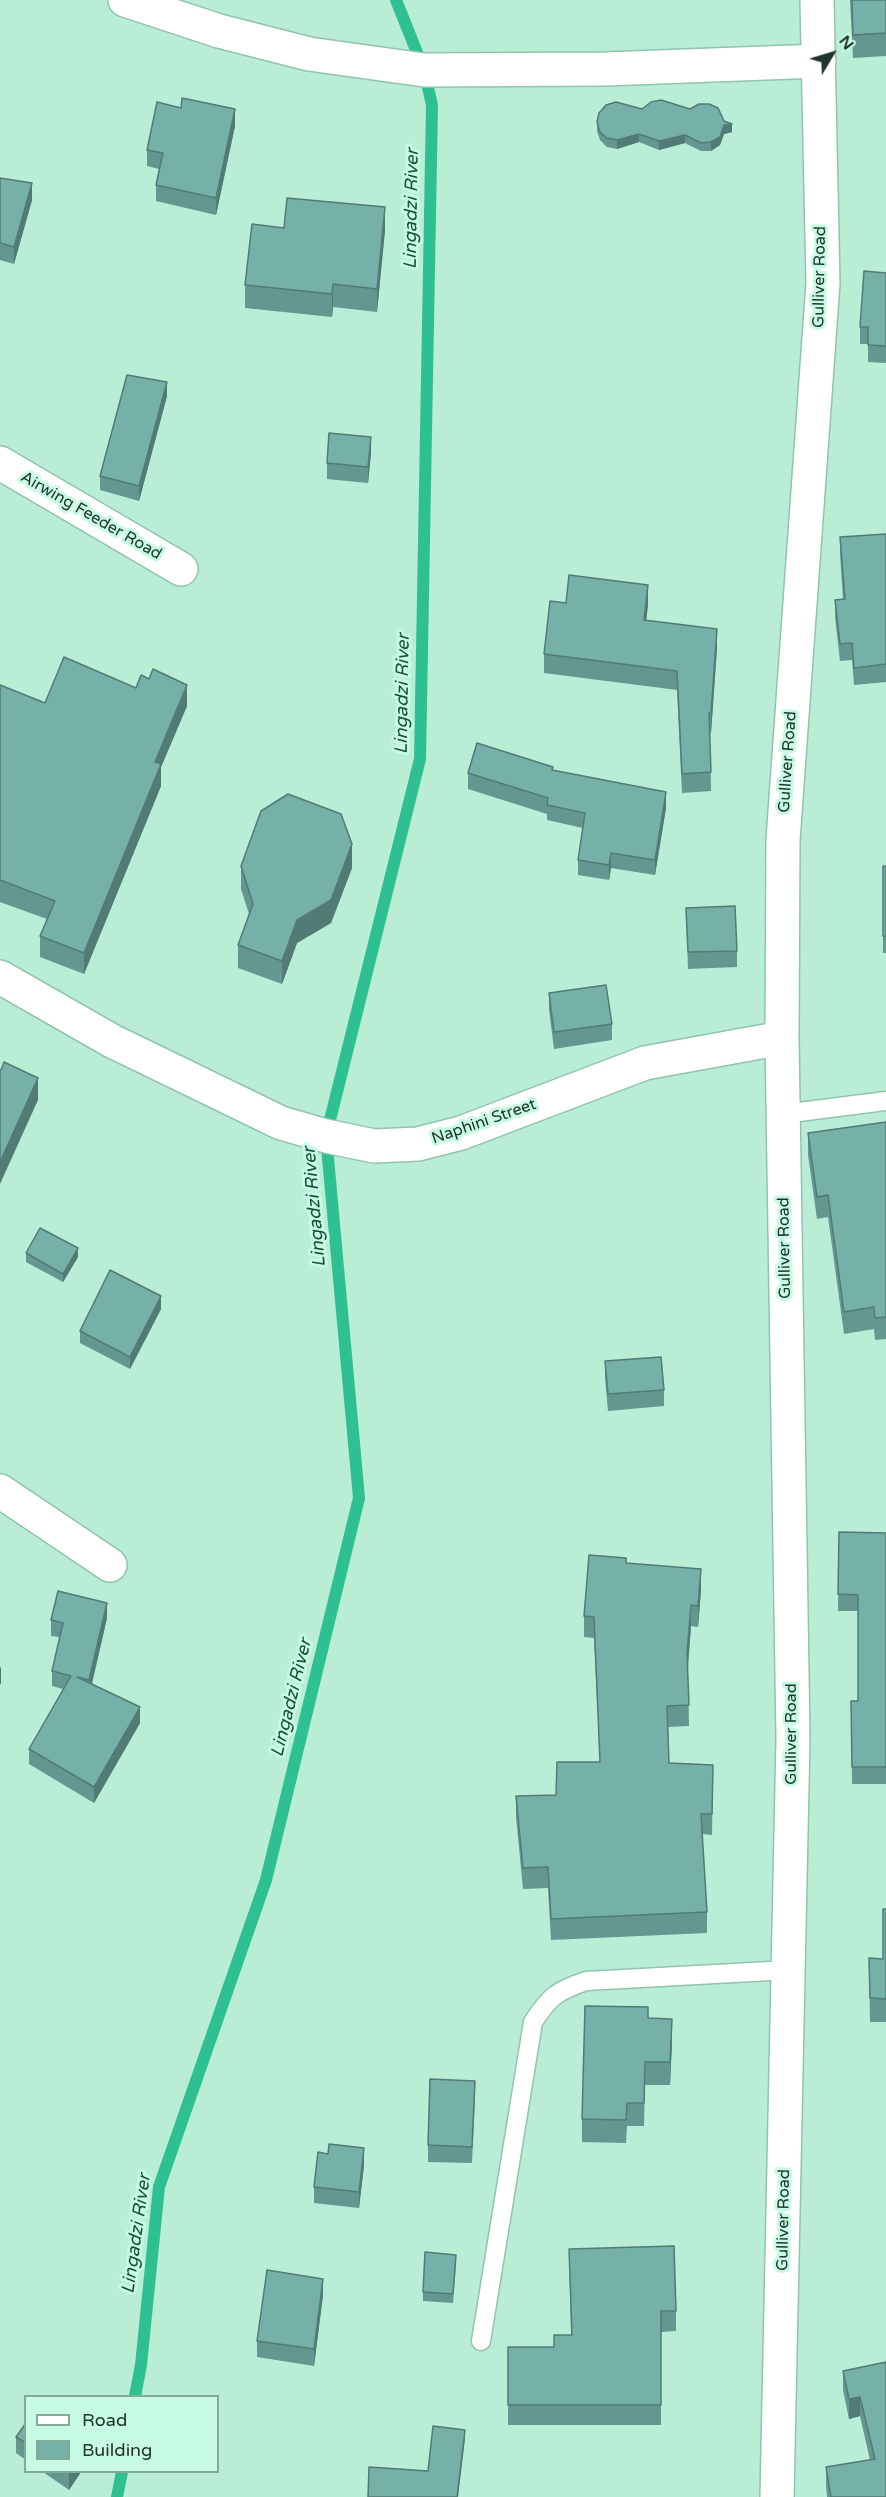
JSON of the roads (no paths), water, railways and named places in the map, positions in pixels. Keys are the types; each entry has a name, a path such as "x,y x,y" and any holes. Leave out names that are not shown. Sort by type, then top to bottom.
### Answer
{"street":[{"path":"125,0 219,31 309,54 424,70 606,69 819,61"},
{"name":"Gulliver Road","path":"777,2497 793,1738 782,1038 783,840 823,283 817,0"},
{"name":"Airwing Feeder Road","path":"0,464 181,569"},
{"name":"Naphini Street","path":"0,977 112,1041 281,1123 326,1136 374,1146 418,1144 461,1133 645,1063 782,1038"},
{"path":"0,1491 110,1565"}],"lane":[{"path":"783,1114 886,1101"},
{"path":"481,2341 533,2022 546,2003 563,1989 586,1981 789,1970"}],"waterway":[{"name":"Lingadzi River","path":"135,2395 141,2365 159,2187 266,1880 359,1498 326,1136 420,759 432,105 424,70 396,0"},
{"name":"Lingadzi River","path":"117,2497 122,2473"}]}
